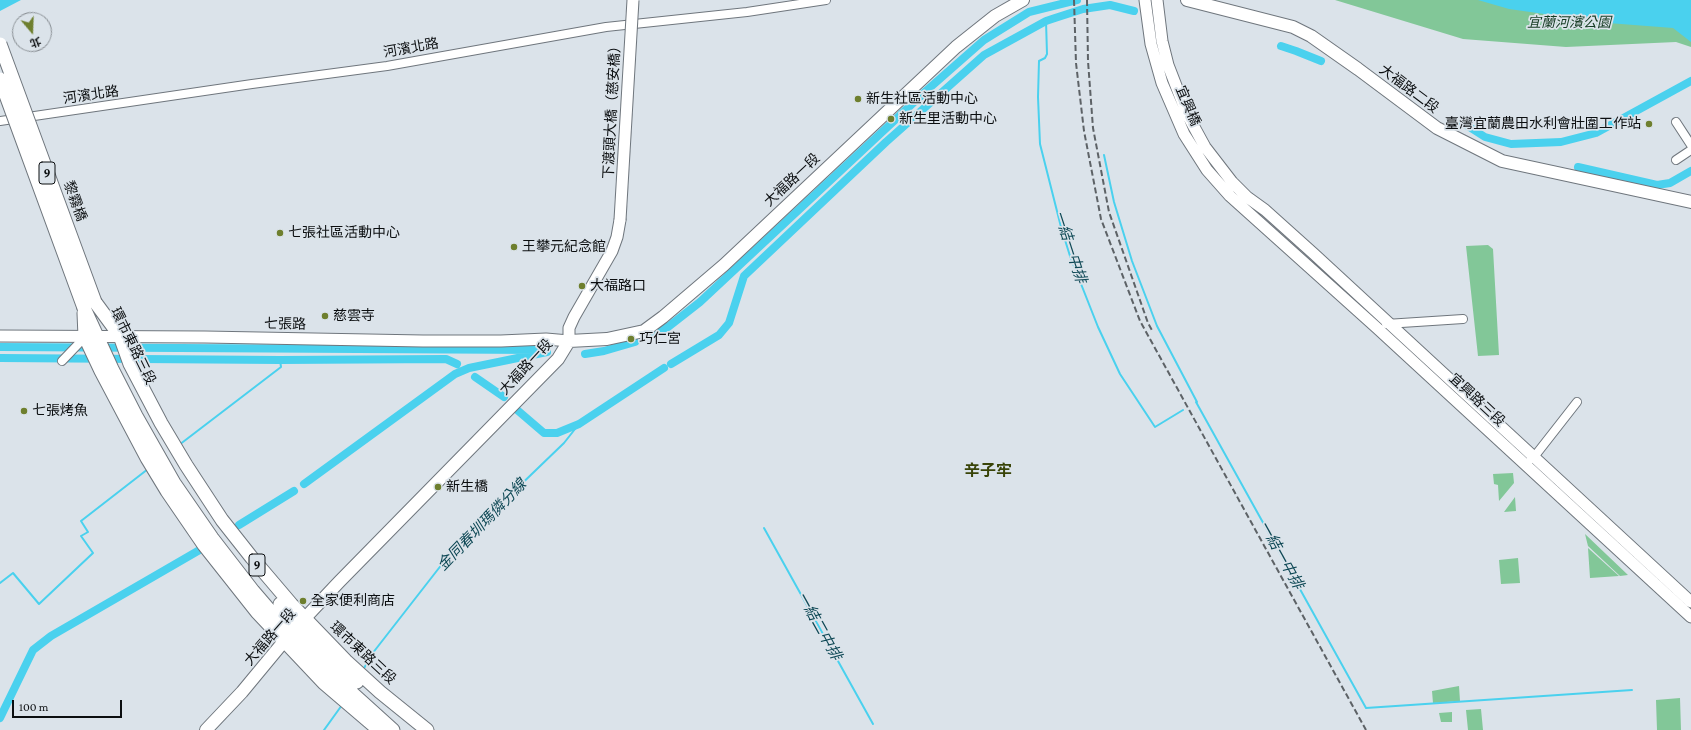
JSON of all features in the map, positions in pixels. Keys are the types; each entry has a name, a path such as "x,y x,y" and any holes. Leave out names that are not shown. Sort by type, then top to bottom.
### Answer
{"main road":[{"name":"大福路一段","path":"206,730 242,692 294,630 338,582 558,359 569,341 607,339 644,331 663,317 724,265 956,47 995,16 1023,0"},
{"name":"大福路二段","path":"1187,0 1293,27 1311,36 1437,128 1502,161 1691,202"},
{"name":"黎霧橋","path":"0,44 89,305"},
{"name":"黎霧橋","path":"0,79 89,305"},
{"name":"環市東路三段","path":"89,305 117,367 147,458 167,491 204,545 231,580 258,612 294,630 369,681 427,730"},
{"name":"環市東路三段","path":"89,305 117,367 161,423 222,520 261,570 324,683 379,730"},
{"name":"環市東路三段","path":"294,630 330,673 393,730"},
{"name":"環市東路三段","path":"294,630 414,730"}],"street":[{"name":"下渡頭大橋（慈安橋）","path":"569,341 569,328 574,317 612,251 617,237 620,220 633,0"},
{"name":"河濱北路","path":"0,121 387,66 606,27 747,12 826,0"},
{"name":"宜興橋","path":"1145,0 1155,62 1177,120 1194,152 1207,170 1244,201"},
{"name":"宜興橋","path":"1157,0 1156,9 1163,47 1172,77 1186,114 1217,165 1244,201"},
{"path":"1676,122 1691,145"},
{"path":"1676,160 1691,150"},
{"name":"宜興路三段","path":"1244,201 1265,210 1691,602"},
{"name":"宜興路三段","path":"1244,201 1523,463 1691,617"},
{"path":"1378,328 1388,323 1463,318"},
{"name":"七張路","path":"0,336 103,336 423,341 501,341 546,339 569,341"},
{"path":"62,361 103,336"},
{"path":"1523,463 1534,457 1577,402"}],"green space":[{"name":"宜蘭河濱公園","path":"1335,0 1691,0 1691,47 1676,42 1566,47 1463,39"},
{"path":"1488,245 1493,249 1499,355 1478,356 1466,246"},
{"path":"1513,473 1514,483 1499,501 1498,485 1494,484 1493,474"},
{"path":"1515,497 1516,511 1504,512"},
{"path":"1585,534 1628,575 1620,576 1588,546"},
{"path":"1588,548 1619,576 1590,578"},
{"path":"1518,558 1520,583 1501,584 1499,560"},
{"path":"1459,686 1460,701 1433,703 1432,691"},
{"path":"1680,698 1681,730 1657,730 1656,700"},
{"path":"1481,709 1483,730 1468,730 1466,710"},
{"path":"1452,712 1452,722 1441,722 1439,713"}],"water":[{"path":"0,0 21,0 0,11"},
{"path":"1478,0 1691,0 1691,42 1673,28 1608,23 1509,9"}],"waterway":[{"path":"654,333 668,327 700,302 926,91 984,40 1029,12 1077,0"},
{"path":"671,364 719,335 729,323 744,276 886,142 984,55 1046,21 1083,9 1110,5 1134,11"},
{"name":"一結一中排","path":"1046,21 1047,54 1045,58 1039,61 1038,97 1040,144 1070,256 1098,327 1120,374 1155,427 1183,410"},
{"path":"1281,46 1321,61"},
{"path":"1463,123 1485,137 1511,144 1561,142 1596,133 1691,81"},
{"path":"1104,155 1114,202 1132,261 1157,326 1197,402"},
{"path":"1578,167 1657,185 1670,183 1691,171"},
{"path":"585,354 604,351 635,342"},
{"path":"0,347 538,350 547,352"},
{"path":"304,484 455,374 469,368 547,352"},
{"path":"0,358 280,360 446,359 457,364"},
{"path":"179,445 281,367 280,360"},
{"path":"516,409 544,433 557,433 579,424 664,368"},
{"path":"475,377 504,397"},
{"name":"一結一中排","path":"1196,402 1366,708 1632,690"},
{"name":"金同春圳瑪僯分線","path":"363,670 372,654 453,550 564,443 579,424"},
{"path":"0,583 13,573 39,604 93,553 81,536 88,532 81,521 148,469"},
{"path":"239,525 294,491"},
{"name":"一結二中排","path":"764,528 873,724"},
{"path":"0,718 33,650 51,636 203,548"},
{"name":"金同春圳瑪僯分線","path":"324,730 342,705"}],"railway":[{"path":"1074,0 1076,63 1084,131 1101,219 1140,321 1366,730"},
{"path":"1087,0 1088,61 1093,128 1109,212 1148,323 1153,332"}],"place":[{"name":"新生社區活動中心","path":"858,99"},
{"name":"新生里活動中心","path":"891,119"},
{"name":"臺灣宜蘭農田水利會壯圍工作站","path":"1649,124"},
{"name":"七張社區活動中心","path":"280,233"},
{"name":"王攀元紀念館","path":"514,247"},
{"name":"大福路口","path":"582,286"},
{"name":"慈雲寺","path":"325,316"},
{"name":"巧仁宮","path":"631,339"},
{"name":"七張烤魚","path":"24,411"},
{"name":"新生橋","path":"438,487"},
{"name":"全家便利商店","path":"303,601"}],"district":[{"name":"辛子牢","path":"988,471"}]}
